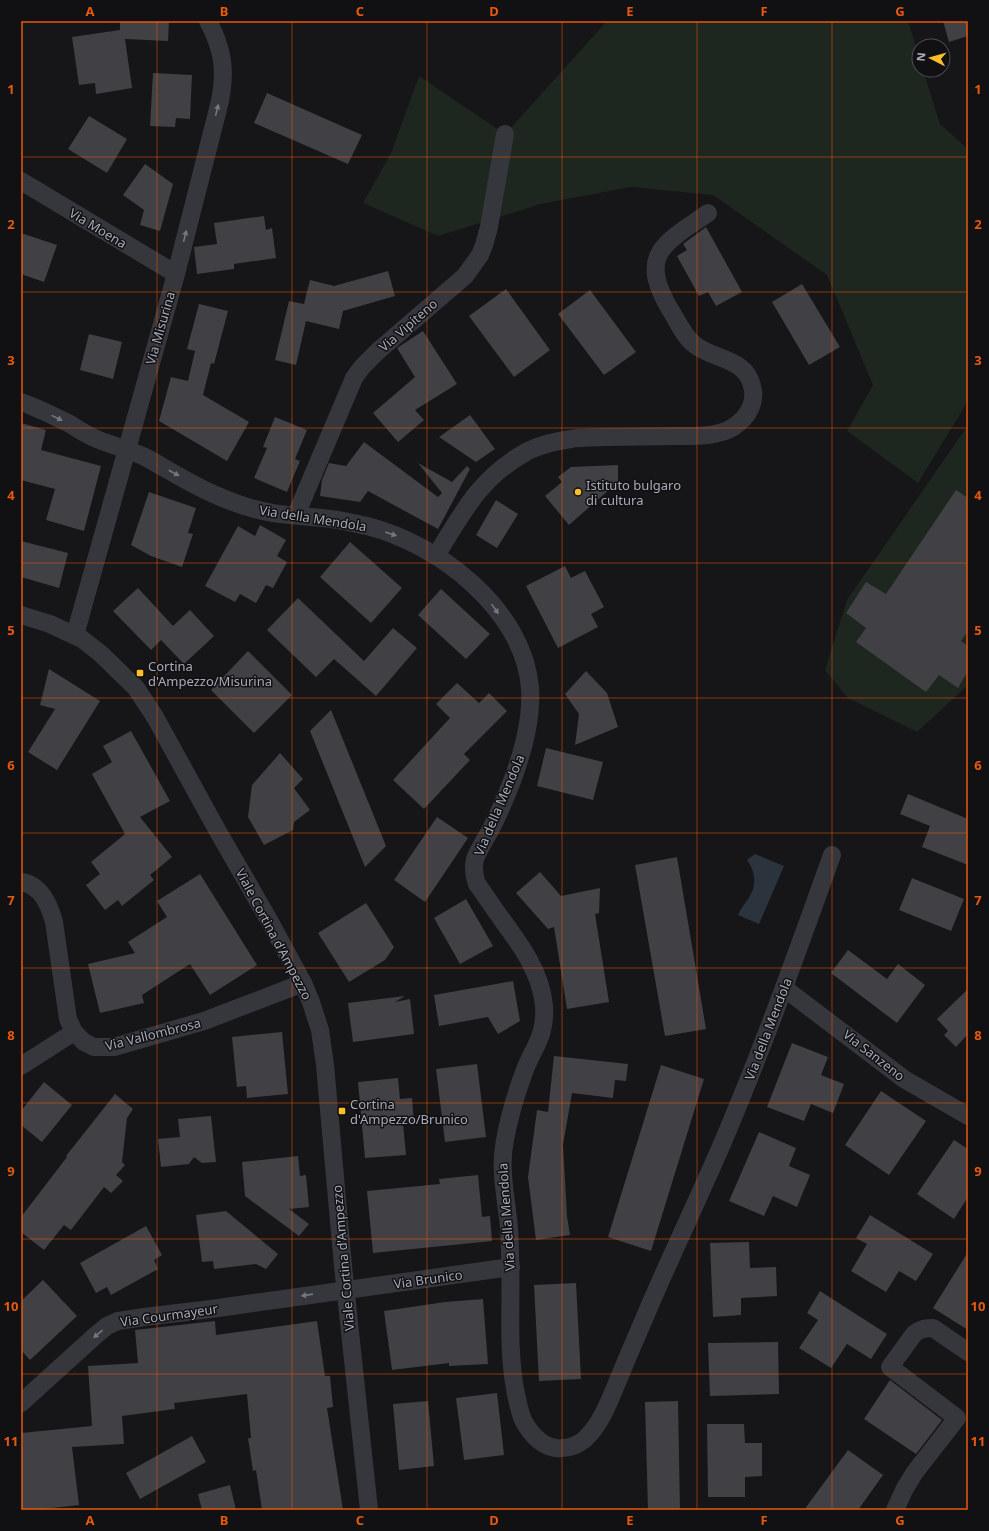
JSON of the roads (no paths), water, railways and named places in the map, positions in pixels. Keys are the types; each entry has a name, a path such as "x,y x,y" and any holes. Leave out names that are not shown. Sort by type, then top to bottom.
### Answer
{"street":[{"name":"Via Misurina","path":"75,635 176,274 220,101 224,79 223,64 220,49 208,21"},
{"name":"Via Vipiteno","path":"296,516 354,378 362,367 378,351 465,276 480,255 489,227 505,134"},
{"name":"Via Moena","path":"21,181 176,274"},
{"path":"436,556 464,510 479,490 494,474 529,451 550,443 572,438 686,436 712,434 727,430 738,424 745,417 753,402 750,378 742,368 707,353 689,340 668,305 657,280 655,268 657,256 662,248 682,231 708,213"},
{"name":"Via della Mendola","path":"21,402 47,413 98,440 142,456 216,496 259,510 296,516 324,518 369,527 399,537 436,556 454,568 480,590 504,620 515,640 524,661 530,690 526,731 517,766 493,825 476,858 474,876 477,884 526,952 542,990 544,1002 544,1028 529,1059 519,1086 505,1140 502,1155 502,1179 511,1267 510,1359 523,1419 540,1442 548,1447 566,1448 582,1441 594,1428 602,1416 653,1296 724,1139 784,988 832,855"},
{"name":"Viale Cortina d'Ampezzo","path":"21,614 75,635 107,660 136,688 149,707 303,983 311,1002 317,1020 324,1053 345,1290 369,1510"},
{"name":"Via Vallombrosa","path":"21,882 31,885 37,889 49,906 54,922 67,1014 74,1032 88,1045 100,1048 114,1047 204,1021 303,983"},
{"name":"Via Sanzeno","path":"784,988 904,1079 968,1116"},
{"path":"21,1066 74,1032"},
{"name":"Via Brunico","path":"345,1290 511,1267"},
{"name":"Via Courmayeur","path":"21,1403 96,1335 107,1326 118,1321 345,1290"},
{"path":"895,1510 905,1488 915,1472 957,1418 890,1367 914,1334 918,1330 928,1328 932,1328 968,1352"}],"place":[{"name":"Istituto bulgaro di cultura","path":"578,492"},
{"name":"Cortina d'Ampezzo/Misurina","path":"140,673"},
{"name":"Cortina d'Ampezzo/Brunico","path":"342,1111"}]}
